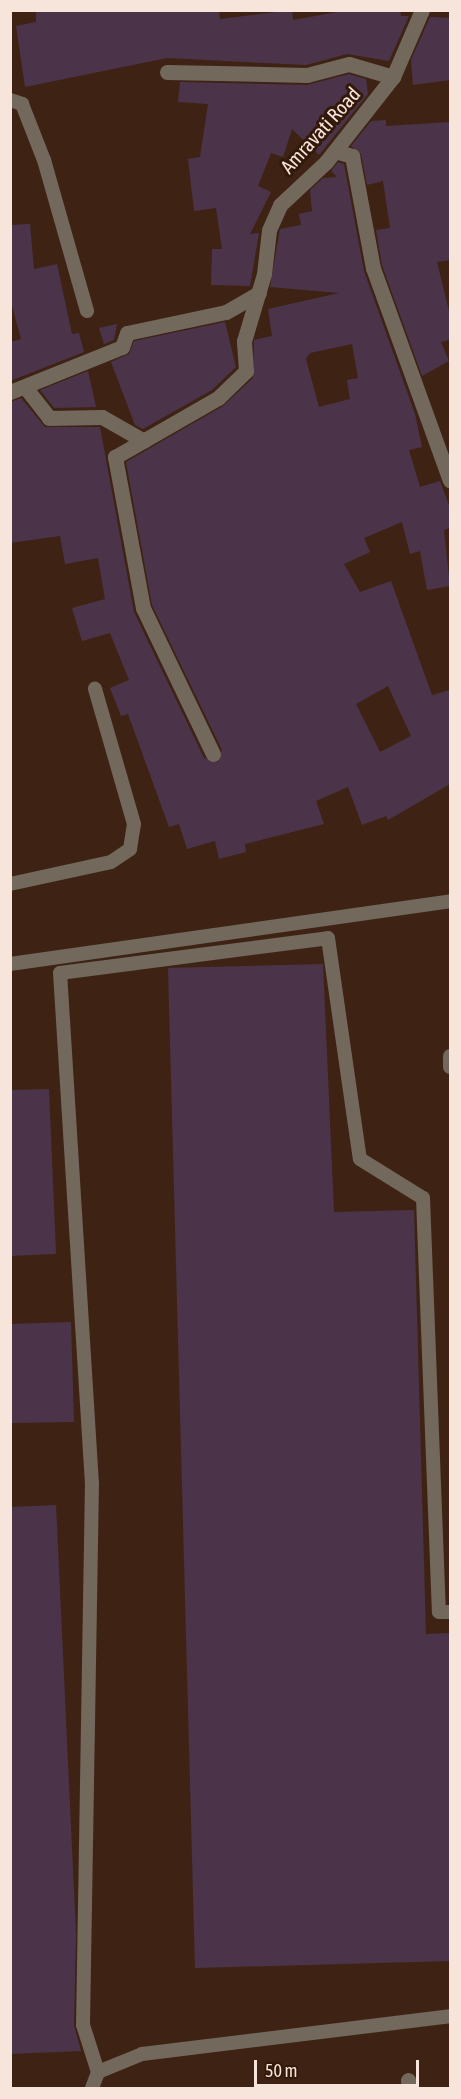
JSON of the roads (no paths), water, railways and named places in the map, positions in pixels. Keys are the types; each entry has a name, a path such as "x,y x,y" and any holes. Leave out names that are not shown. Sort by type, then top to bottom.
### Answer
{"street":[{"name":"Amravati Road","path":"213,754 143,608 132,563 115,457 219,398 246,371 244,341 260,293 269,230 280,205 335,151 393,77 422,10"},
{"path":"167,72 307,75 349,64 393,77"},
{"path":"335,151 352,156 373,268 450,481"},
{"path":"144,441 102,417 49,418 18,390 66,365 122,347 127,333 226,312 260,293"}],"lane":[{"path":"10,100 22,104 44,160 87,311"},
{"path":"10,884 111,862 130,849 134,824 95,689"},
{"path":"10,964 450,901"},
{"path":"92,2088 98,2072 83,2025 92,1484 60,973 328,938 360,1159 423,1198 439,1612 450,1612"},
{"path":"450,1056 450,1067"},
{"path":"98,2072 142,2054 450,2016"}]}
